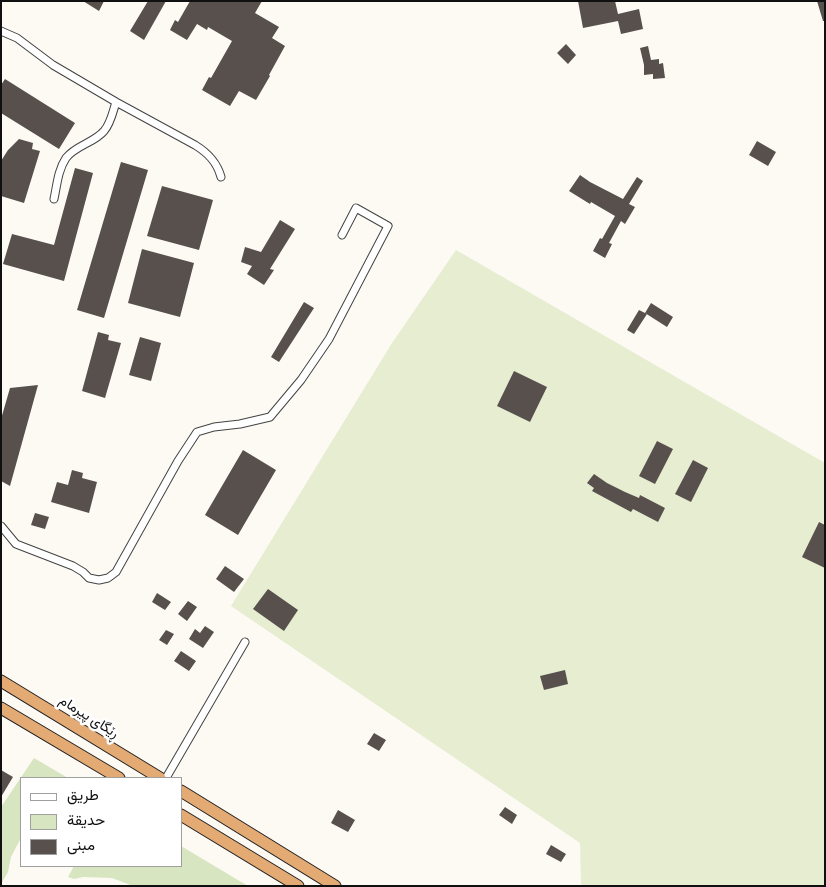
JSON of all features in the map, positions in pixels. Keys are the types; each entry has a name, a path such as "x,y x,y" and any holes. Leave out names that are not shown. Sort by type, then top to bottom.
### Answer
{"highway":[{"name":"ڕێگای پیرمام","path":"1,681 158,777"},
{"path":"1,708 117,777"},
{"path":"182,792 335,886"},
{"path":"182,816 298,886"}],"street":[{"path":"1,31 17,38 53,65 208,153 218,167 221,177"},
{"path":"54,199 59,172 66,159 75,150 98,137 103,132 108,125 116,102"},
{"path":"1,526 16,544 74,566 89,578 99,580 108,578 116,572 178,461 198,432 214,427 240,424 270,417 301,380 329,339 388,226 356,208 342,235"},
{"path":"167,777 245,642"}],"green space":[{"path":"456,250 825,463 825,886 581,886 580,843 231,606 392,343"},
{"path":"34,758 66,777 21,777"},
{"path":"20,779 20,840 11,857 8,872 1,884 1,807"},
{"path":"182,847 248,886 133,886 112,878 83,877 74,879 68,877 73,867 182,867"}],"building":[{"path":"83,1 104,1 99,11"},
{"path":"148,1 166,1 144,40 130,31"},
{"path":"190,1 262,1 255,13 279,27 272,38 285,46 256,100 239,91 230,106 202,90 232,41 208,27 207,30 197,24 187,40 170,30 175,20 178,22"},
{"path":"578,1 615,1 618,14 639,9 643,29 621,34 618,21 583,28"},
{"path":"817,1 825,1 825,21 823,21"},
{"path":"566,44 576,55 568,64 557,53"},
{"path":"648,46 651,60 659,59 659,64 663,63 665,78 653,79 653,74 644,75 640,48"},
{"path":"5,79 75,123 59,149 1,113 1,85"},
{"path":"19,139 33,143 32,149 40,151 24,203 1,196 1,161 8,150"},
{"path":"757,141 776,152 768,166 749,155"},
{"path":"121,162 148,170 104,318 77,310"},
{"path":"75,168 93,173 64,281 3,264 12,234 54,245"},
{"path":"580,175 623,199 637,177 643,181 629,204 635,207 625,224 621,221 609,243 612,244 605,258 593,251 615,216 569,191"},
{"path":"162,186 213,200 199,250 147,236"},
{"path":"280,220 295,229 270,269 274,270 264,285 247,274 252,266 241,262 245,247 261,252"},
{"path":"142,249 194,263 180,317 128,303"},
{"path":"304,302 314,308 279,362 271,357"},
{"path":"651,303 673,317 667,327 645,313"},
{"path":"639,310 647,314 634,334 627,330"},
{"path":"98,332 109,335 108,340 121,343 105,398 82,391"},
{"path":"140,337 161,343 151,381 129,375"},
{"path":"514,371 547,387 530,422 497,406"},
{"path":"38,385 10,486 1,481 1,419 10,388"},
{"path":"657,441 673,449 655,484 639,476"},
{"path":"243,450 276,470 238,535 205,515"},
{"path":"693,460 708,468 691,502 675,494"},
{"path":"72,470 83,473 82,478 97,482 89,513 51,502 57,482 68,485"},
{"path":"594,474 625,492 639,498 640,495 665,508 658,522 633,509 631,512 592,491 594,488 587,483"},
{"path":"35,513 49,517 45,529 31,525"},
{"path":"819,522 825,525 825,568 802,557"},
{"path":"225,566 244,579 234,592 216,579"},
{"path":"268,589 298,610 284,631 253,609"},
{"path":"157,593 171,602 165,610 152,602"},
{"path":"188,601 197,607 187,621 178,614"},
{"path":"205,626 214,632 203,648 189,639 195,629 200,633"},
{"path":"166,630 174,634 167,645 159,640"},
{"path":"181,651 196,661 189,671 174,661"},
{"path":"565,670 568,684 544,690 540,676"},
{"path":"374,733 386,740 379,751 367,744"},
{"path":"1,770 13,777 1,797"},
{"path":"505,807 517,815 512,824 499,815"},
{"path":"338,810 355,820 348,832 331,823"},
{"path":"551,845 566,854 561,862 546,854"}]}
